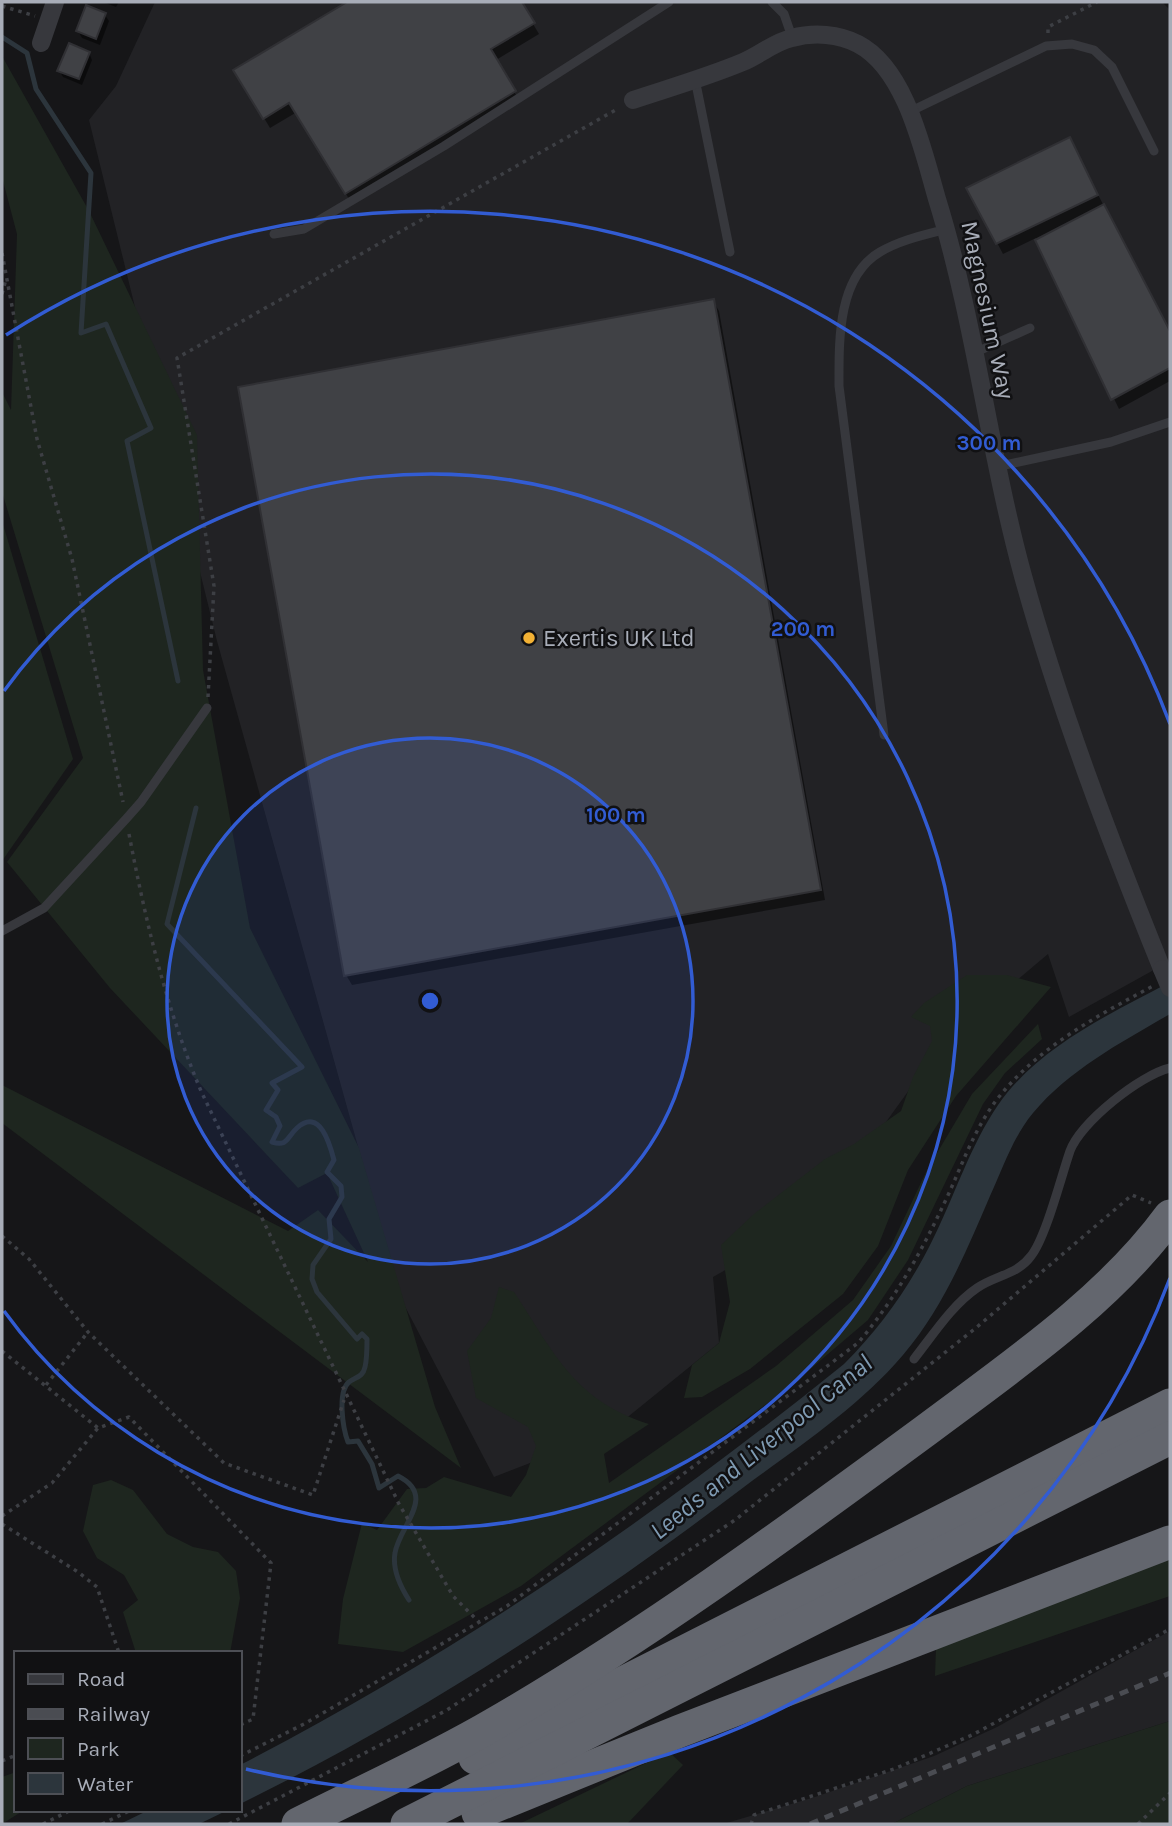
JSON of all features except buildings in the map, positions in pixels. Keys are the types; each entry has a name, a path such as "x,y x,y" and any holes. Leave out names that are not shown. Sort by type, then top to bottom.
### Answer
{"highway":[{"path":"298,1824 493,1724 660,1620 812,1514 971,1396 1104,1291 1163,1218"},
{"path":"341,1824 675,1658 1170,1405"},
{"path":"407,1824 1170,1438"},
{"path":"454,1824 556,1779 1170,1542"}],"street":[{"path":"41,43 55,2"},
{"name":"Magnesium Way","path":"633,100 747,61 792,37 827,34 860,45 888,72 909,112 947,229 996,467 1023,576 1060,699 1094,798 1164,980"}],"lane":[{"path":"274,234 304,229 444,146 669,2"},
{"path":"772,2 784,14 792,37"},
{"path":"909,112 1046,46 1072,44 1094,50 1112,67 1154,151"},
{"path":"695,79 730,252"},
{"path":"884,735 839,386 839,342 850,285 862,268 878,252 912,238 947,229"},
{"path":"972,354 1030,328"},
{"path":"996,467 1111,442 1170,422"},
{"path":"2,931 44,908 126,819 207,708"},
{"path":"914,1359 960,1303 979,1287 1019,1269 1033,1253 1072,1147 1103,1111 1135,1083 1170,1068"}],"path":[{"path":"1046,46 1048,27 1097,2"},
{"path":"2,6 47,19"},
{"path":"207,708 214,586 177,358 633,100"},
{"path":"2,253 37,439 72,559 148,934 178,1037 358,1423 399,1504 453,1595 479,1622"},
{"path":"2,293 6,277"},
{"path":"242,1755 304,1724 507,1606 858,1343 898,1293 985,1117 1003,1093 1029,1063 1052,1046 1108,1010 1164,980"},
{"path":"229,1824 447,1710 736,1520 977,1327 1132,1195 1163,1218"},
{"path":"2,1236 29,1259 88,1332 224,1463 313,1495 344,1400"},
{"path":"45,1386 88,1332"},
{"path":"2,1350 98,1428"},
{"path":"2,1516 52,1483 98,1428 129,1417 271,1563 253,1719 242,1724"},
{"path":"2,1524 97,1587 118,1651"},
{"path":"751,1824 754,1815 894,1769 972,1735 1170,1629"},
{"path":"1138,1824 1170,1793"},
{"path":"43,1824 67,1812"},
{"path":"102,1824 127,1812"}],"shaded area":[{"path":"155,2 1162,2 1170,10 1170,961 1069,1017 1048,954 943,1043 816,1219 713,1277 719,1343 608,1433 494,1477 400,1297 217,641 89,120 116,86"},
{"path":"1170,1631 1170,1721 967,1786 892,1824 723,1824 815,1797 934,1756 997,1727"}],"green space":[{"path":"2,56 89,211 197,435 203,670 250,928 359,1148 435,1407 461,1468 2,1123 2,1085 288,1231 318,1210 368,1262 327,1173 298,1188 110,988 7,862 83,758 2,492 2,392 11,410 17,234 2,177"},
{"path":"2,521 73,759 2,861"},
{"path":"967,975 1007,975 1051,987 956,1096 908,1170 878,1246 843,1294 750,1369 702,1397 684,1398 692,1365 719,1343 730,1302 721,1245 754,1214 825,1159 854,1144 901,1111 913,1077 932,1041 930,1026 911,1017 924,1003"},
{"path":"1038,1024 1042,1039 1005,1073 983,1104 908,1260 868,1320 788,1388 521,1586 403,1652 338,1644 343,1599 362,1523 377,1530 407,1489 426,1488 444,1477 511,1497 526,1475 536,1446 528,1427 476,1398 467,1351 491,1318 499,1287 514,1292 555,1355 584,1388 623,1414 649,1424 604,1454 609,1483 776,1366 853,1300 891,1246 927,1170 972,1094"},
{"path":"111,1480 133,1490 167,1534 193,1547 218,1552 236,1571 240,1598 230,1651 135,1651 123,1612 138,1600 124,1575 97,1558 83,1531 93,1485"},
{"path":"1170,1555 1170,1596 935,1676 936,1648"},
{"path":"1170,1721 1170,1824 892,1824 967,1786"},
{"path":"669,1752 683,1765 627,1824 519,1824"},
{"path":"14,1773 14,1812 21,1812 2,1824 2,1777"}],"water":[{"name":"Leeds and Liverpool Canal","path":"1170,982 1170,1014 1080,1070 1048,1097 1026,1122 942,1299 903,1355 867,1392 827,1426 684,1532 500,1658 372,1734 242,1803 242,1764 399,1676 552,1580 700,1476 844,1364 882,1321 915,1273 979,1137 1014,1084 1054,1049"},
{"path":"145,1812 224,1812 199,1824 120,1824"}],"waterway":[{"path":"2,37 27,53 36,89 91,173 81,333 106,324 151,428 127,441 178,681"},
{"path":"196,808 167,924 302,1067 272,1083 278,1090 266,1110 276,1117 280,1126 272,1142 284,1142 297,1128 312,1122 323,1130 332,1153 334,1160 327,1172 341,1186 342,1197 329,1219 331,1239 313,1265 312,1279 317,1292 357,1339 362,1334 367,1339 364,1370 349,1382 343,1394 343,1420 348,1442 358,1441 372,1464 379,1488 398,1476 410,1484 415,1493 413,1512 398,1543 394,1559 398,1578 409,1600"}],"railway":[{"path":"810,1824 1170,1673"}],"place":[{"name":"Exertis UK Ltd","path":"529,638"}]}
